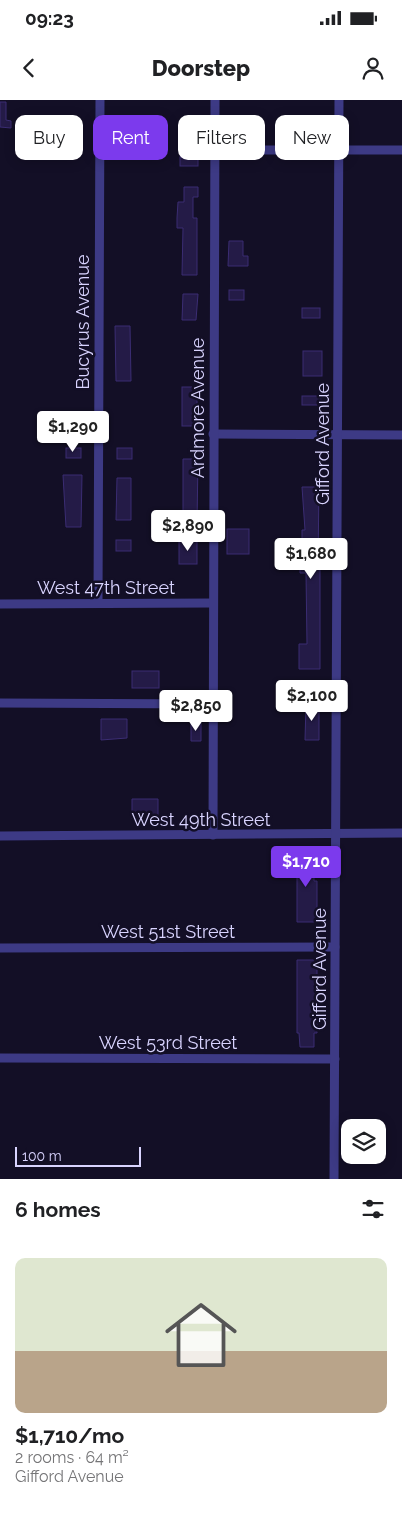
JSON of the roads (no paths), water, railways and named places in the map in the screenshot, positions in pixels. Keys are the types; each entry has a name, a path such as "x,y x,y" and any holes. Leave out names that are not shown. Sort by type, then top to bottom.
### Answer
{"street":[{"name":"Bucyrus Avenue","path":"98,603 100,100"},
{"name":"Ardmore Avenue","path":"216,100 216,115"},
{"name":"Gifford Avenue","path":"339,100 339,115"},
{"path":"349,150 402,150"},
{"name":"Ardmore Avenue","path":"213,835 212,603 215,160"},
{"name":"Gifford Avenue","path":"334,1179 339,160"},
{"path":"213,434 402,435"},
{"name":"West 47th Street","path":"0,604 212,603"},
{"path":"0,703 212,704"},
{"name":"West 49th Street","path":"0,836 402,833"},
{"name":"West 51st Street","path":"0,948 335,947"},
{"name":"West 53rd Street","path":"0,1058 335,1059"}]}
